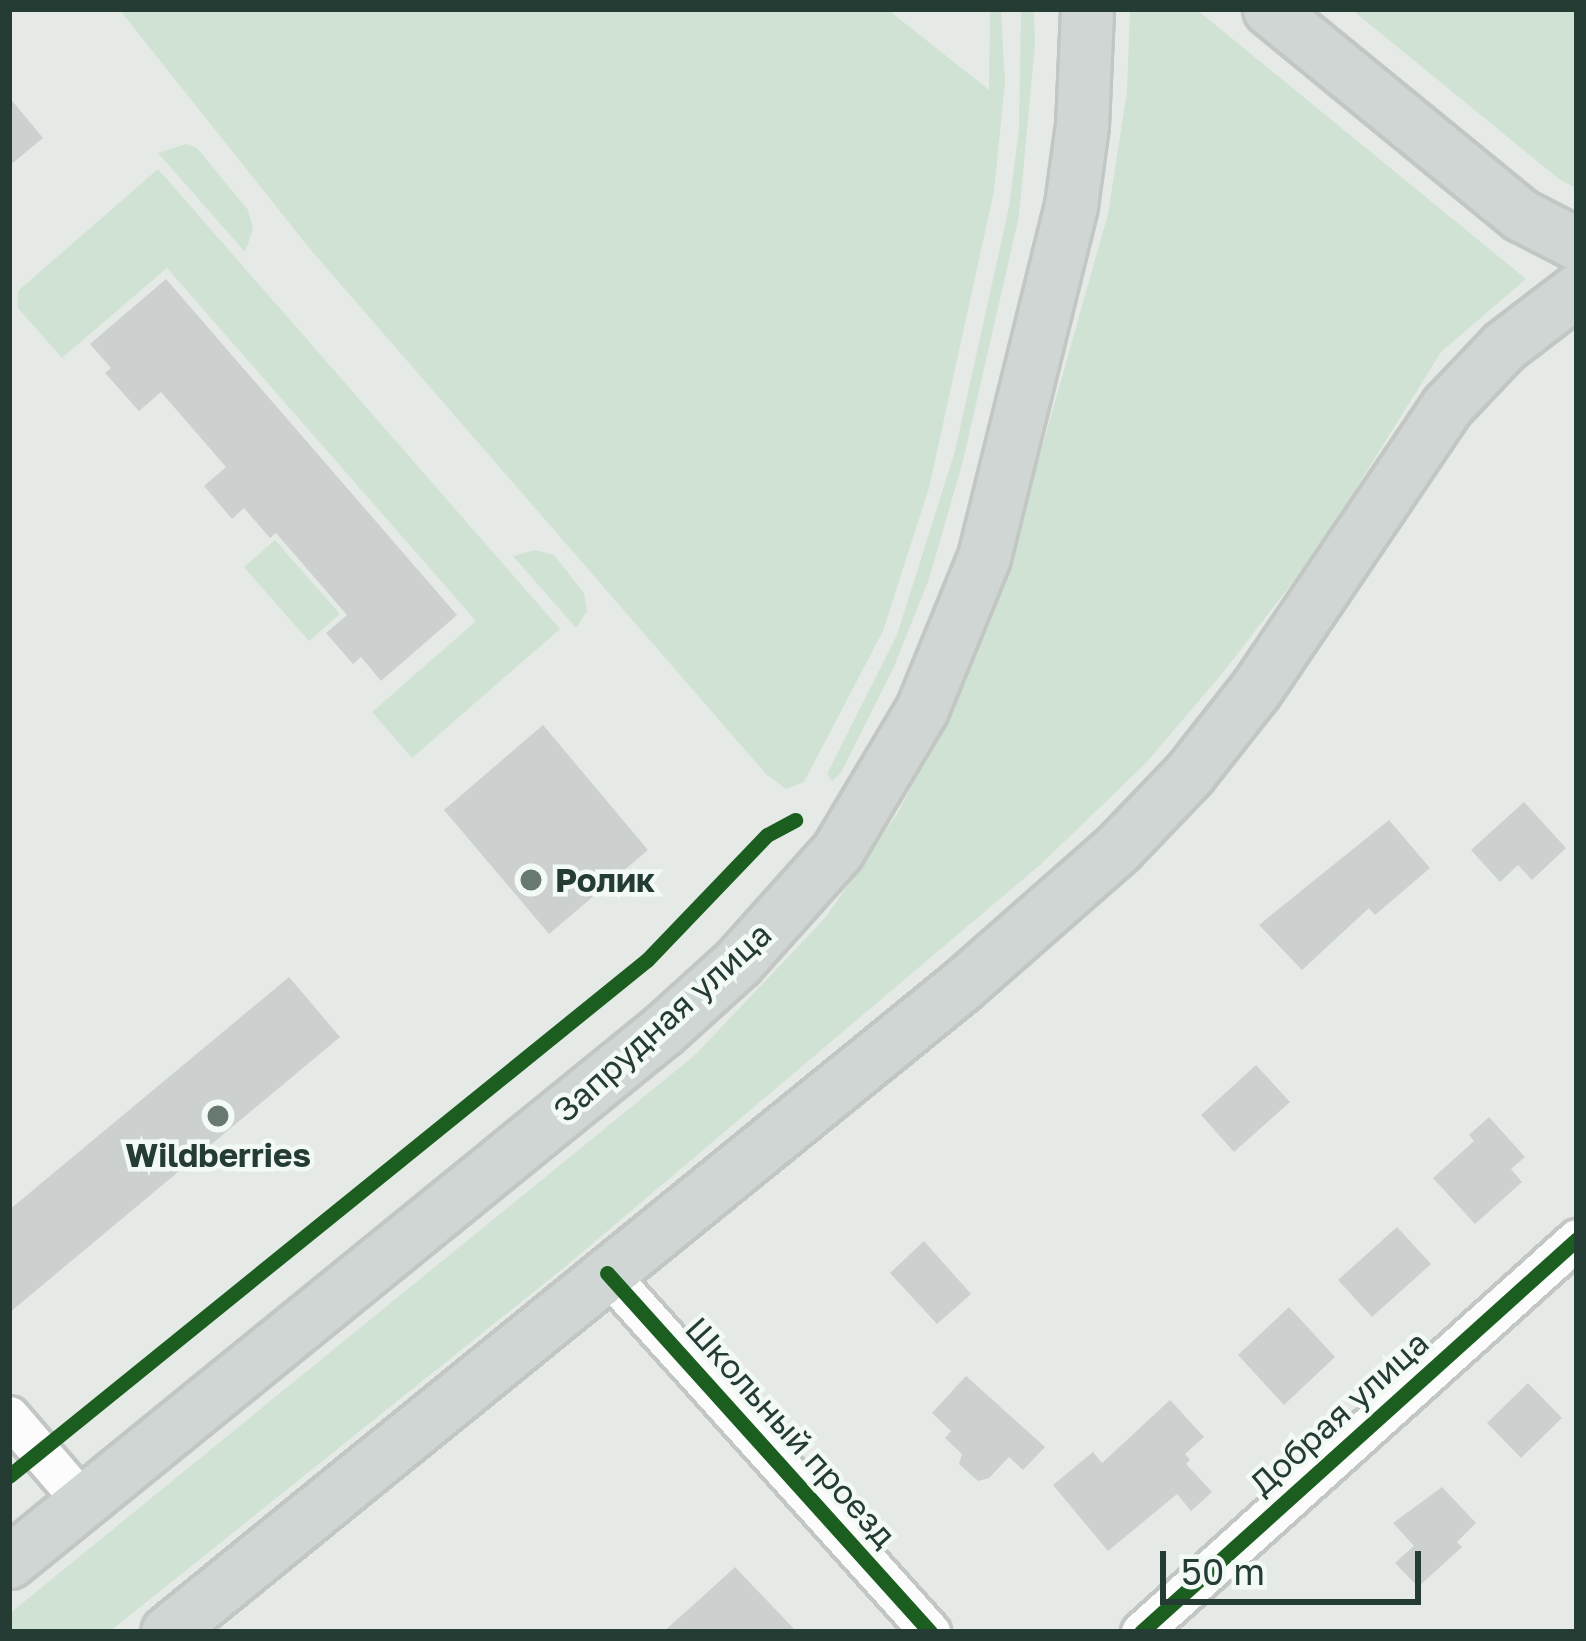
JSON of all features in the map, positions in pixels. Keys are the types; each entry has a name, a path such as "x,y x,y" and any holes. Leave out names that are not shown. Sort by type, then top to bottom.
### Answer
{"main road":[{"name":"Запрудная улица","path":"9,1562 701,997 838,850 922,709 985,557 1066,231 1082,125 1087,9"},
{"path":"1269,9 1521,215 1577,244"},
{"path":"167,1632 989,962 1118,848 1235,717 1447,406 1504,346 1577,290"}],"street":[{"name":"Добрая улица","path":"1141,1632 1577,1239"},
{"name":"Школьный проезд","path":"607,1273 930,1632"},
{"path":"9,1415 82,1502"}],"green space":[{"path":"119,9 887,9 989,90 990,9 1001,9 1005,83 994,191 929,488 883,631 804,782 786,789 766,774 310,249"},
{"path":"1021,9 1034,9 1035,45 1019,216 963,461 929,579 893,669 841,773 832,781 827,774 897,635 955,451 1009,207 1019,128"},
{"path":"1130,9 1196,9 1526,279 1441,352 1319,548 1225,670 1146,763 1040,865 566,1266 109,1632 9,1632 9,1614 695,1055 825,918 897,814 962,690 1008,568 1108,214 1127,91"},
{"path":"1351,9 1577,9 1577,189 1559,179"},
{"path":"186,144 197,148 248,210 253,229 245,252 158,153"},
{"path":"158,169 560,629 412,758 372,712 476,621 167,268 62,358 17,307 18,291"},
{"path":"275,540 340,614 309,641 244,567"},
{"path":"535,550 554,555 584,593 587,611 576,628 513,556"}],"building":[{"path":"9,97 43,138 9,166"},
{"path":"166,279 457,615 381,681 361,657 353,664 326,633 347,615 276,533 270,538 244,508 232,519 204,486 226,467 161,392 139,411 105,373 111,368 90,344"},
{"path":"543,725 648,850 549,934 444,810"},
{"path":"1524,802 1566,848 1532,880 1518,865 1500,882 1471,850"},
{"path":"1389,820 1430,868 1375,915 1369,908 1302,970 1259,925"},
{"path":"289,977 340,1037 9,1313 9,1210"},
{"path":"1256,1065 1290,1102 1234,1152 1201,1115"},
{"path":"1489,1117 1525,1157 1511,1169 1522,1182 1475,1224 1433,1178 1474,1141 1469,1135"},
{"path":"1397,1227 1431,1264 1372,1317 1338,1280"},
{"path":"924,1241 971,1294 937,1324 890,1273"},
{"path":"1289,1307 1335,1357 1284,1405 1238,1355"},
{"path":"966,1376 1045,1447 1023,1470 1009,1457 989,1478 978,1481 959,1464 962,1454 945,1438 951,1431 932,1413"},
{"path":"1528,1383 1562,1418 1521,1458 1487,1423"},
{"path":"1170,1400 1204,1437 1185,1454 1190,1460 1186,1464 1212,1492 1191,1511 1177,1494 1108,1551 1053,1485 1093,1452 1102,1463"},
{"path":"1442,1487 1476,1523 1457,1542 1462,1547 1418,1587 1395,1563 1414,1546 1393,1523"},
{"path":"735,1567 797,1632 663,1632 700,1599"}],"cycle path":[{"path":"9,1476 647,960 767,835 795,820"},
{"path":"1141,1632 1577,1239"},
{"path":"607,1273 930,1632"}],"place":[{"name":"Ролик","path":"531,880"},
{"name":"Wildberries","path":"218,1116"}]}
